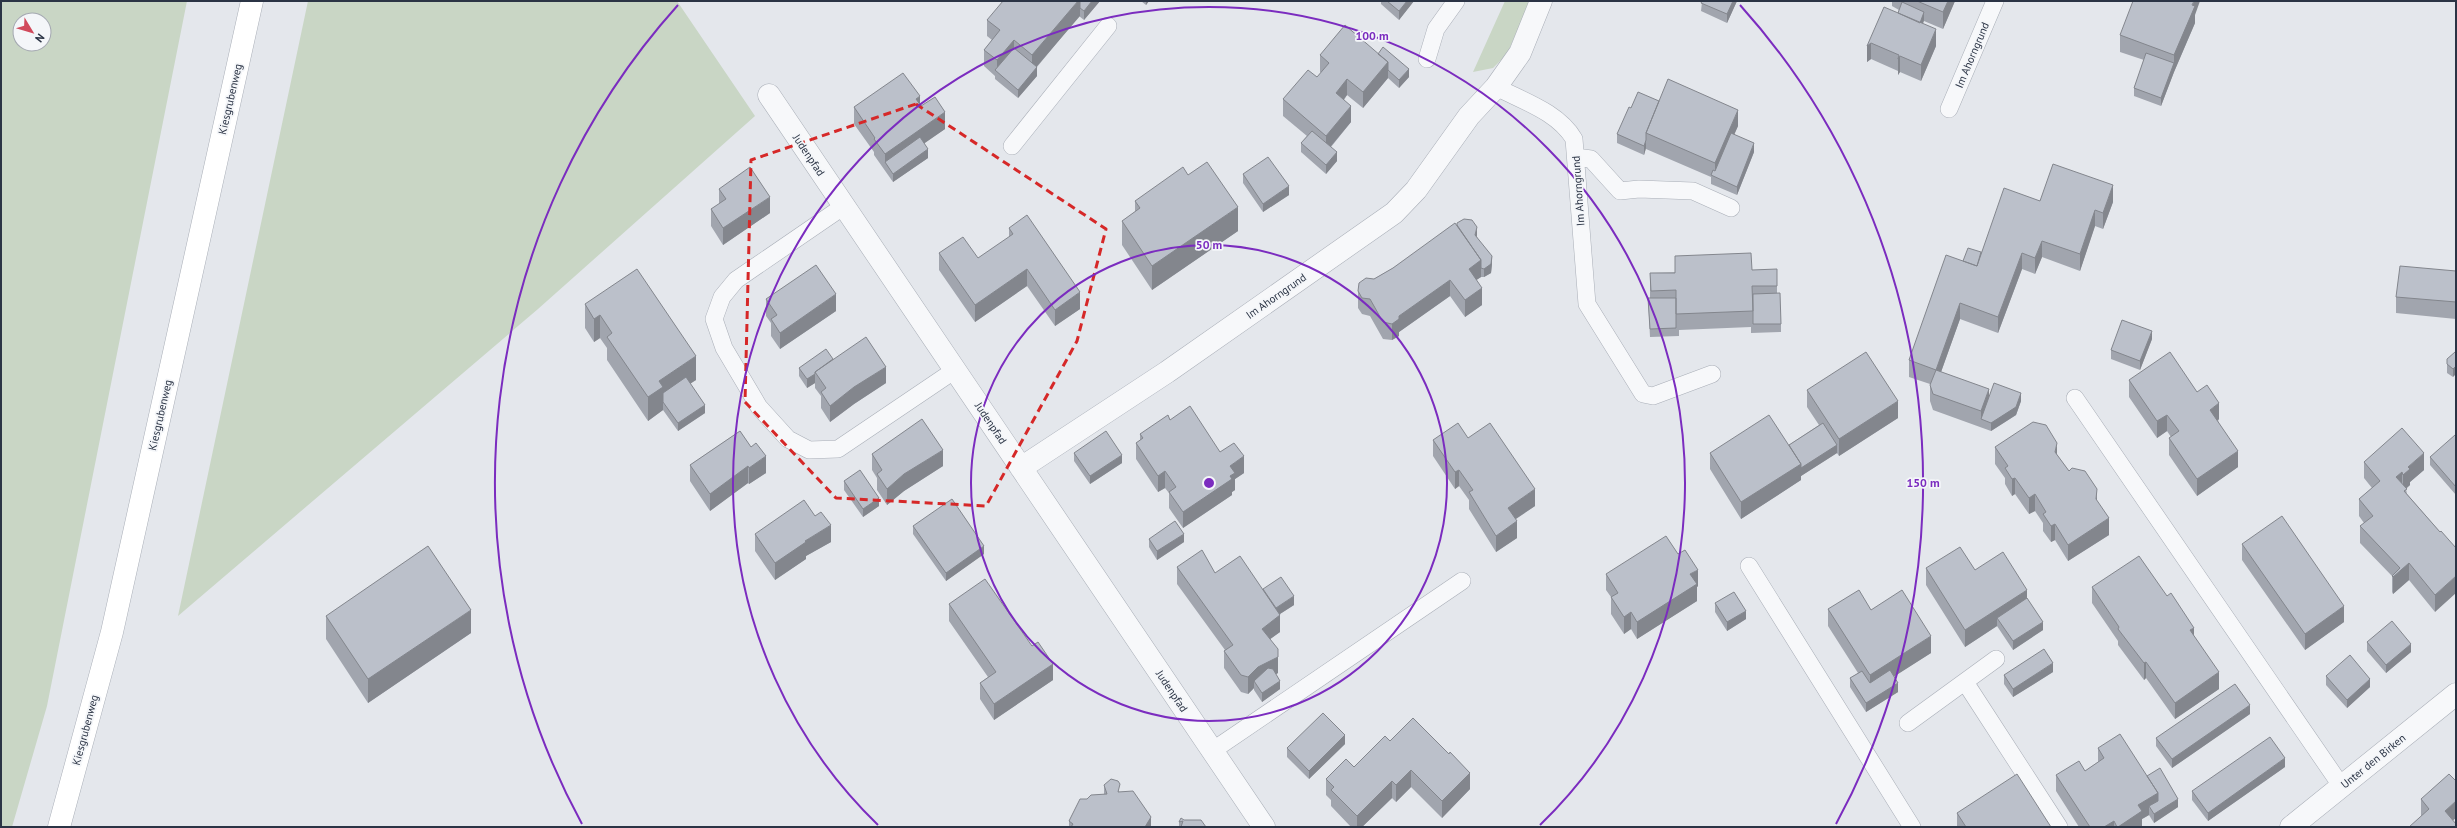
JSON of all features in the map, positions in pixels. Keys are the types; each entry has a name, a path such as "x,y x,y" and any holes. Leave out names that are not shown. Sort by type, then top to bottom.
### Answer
{"main road":[{"name":"Kiesgrubenweg","path":"59,827 112,632 252,1"}],"street":[{"name":"Im Ahorngrund","path":"1021,468 1167,372 1394,213 1416,190 1469,116 1496,87 1520,53 1541,1"},
{"name":"Judenpfad","path":"769,95 1264,827"},
{"name":"Unter den Birken","path":"2300,825 2342,787 2456,694"}],"lane":[{"path":"1427,59 1436,29 1456,1"},
{"name":"Im Ahorngrund","path":"1949,109 1996,1"},
{"path":"1012,146 1108,26"},
{"name":"Im Ahorngrund","path":"1496,87 1558,119 1567,128 1574,139 1587,304 1595,320 1643,394 1652,396 1712,374"},
{"path":"1576,157 1591,159 1620,190 1638,189 1693,192 1731,208"},
{"path":"844,206 736,280 722,297 714,319 724,348 759,407 788,439 809,450 838,449 955,370"},
{"path":"2075,398 2342,787"},
{"path":"1749,566 1912,827"},
{"path":"1212,751 1462,581"},
{"path":"1908,723 1996,659"},
{"path":"1965,682 2059,827"}],"highlighted area":[{"path":"916,104 1106,229 1077,341 986,506 836,498 745,402 751,160"}],"green space":[{"path":"1,1 187,1 47,706 12,827 1,827"},
{"path":"308,1 677,1 755,116 538,309 178,616"},
{"path":"1505,1 1530,1 1507,54 1493,68 1473,72"}],"building":[{"path":"1003,1 1078,1 1032,55 1014,40 997,60 984,50 1000,30 987,20"},
{"path":"1080,1 1092,1 1084,11 1080,8"},
{"path":"1387,1 1407,1 1399,11"},
{"path":"1702,1 1733,1 1727,14 1701,3"},
{"path":"1917,1 1948,1 1943,12"},
{"path":"2133,1 2194,1 2192,5 2195,6 2174,55 2120,35"},
{"path":"1902,2 1924,12 1920,23 1898,13"},
{"path":"1884,7 1936,29 1921,65 1900,56 1898,59 1899,55 1871,43 1867,46"},
{"path":"1345,25 1388,62 1363,92 1347,79 1336,93 1351,106 1326,136 1283,99 1308,70 1317,77 1329,63 1320,55"},
{"path":"1383,47 1409,69 1399,80 1388,70 1388,62 1378,54"},
{"path":"1014,48 1037,67 1018,90 995,70"},
{"path":"2146,53 2174,63 2161,98 2134,88"},
{"path":"903,73 920,96 916,99 921,106 935,97 945,112 885,154 854,107"},
{"path":"1668,79 1738,110 1715,163 1646,133"},
{"path":"1638,92 1659,101 1646,133 1644,146 1617,134 1629,107 1631,108"},
{"path":"1312,131 1337,152 1326,165 1301,143"},
{"path":"1731,133 1754,143 1737,187 1711,175 1713,170 1715,171"},
{"path":"920,137 928,149 893,174 885,162"},
{"path":"1268,157 1289,186 1263,204 1243,174"},
{"path":"1207,162 1238,207 1152,266 1122,221 1140,208 1135,201 1183,167 1188,175"},
{"path":"2053,164 2113,185 2103,213 2095,210 2080,254 2042,241 2035,258 2022,253 1998,317 1960,303 1936,370 1909,360 1946,255 1977,266 2004,188 2040,201"},
{"path":"750,167 770,197 723,228 711,209 726,199 719,189"},
{"path":"1027,215 1080,292 1055,310 1027,269 975,305 939,253 963,237 978,258 1013,234 1009,228"},
{"path":"1464,219 1472,220 1477,227 1475,235 1492,256 1491,264 1484,269 1481,268 1481,260 1457,225 1457,223"},
{"path":"1455,223 1481,260 1469,269 1482,288 1465,300 1450,280 1399,316 1399,319 1392,324 1383,322 1370,299 1362,298 1358,291 1359,283 1366,278 1374,279 1393,268"},
{"path":"1968,248 1981,252 1977,266 1963,261"},
{"path":"1751,253 1752,270 1777,269 1777,286 1752,286 1753,311 1676,314 1676,290 1651,291 1650,273 1675,273 1675,256"},
{"path":"816,265 836,294 780,333 771,319 777,315 766,299"},
{"path":"2400,266 2456,271 2456,302 2396,297"},
{"path":"637,269 696,356 659,381 663,387 648,397 607,337 612,333 600,315 594,319 585,304"},
{"path":"1780,293 1781,324 1753,324 1753,294"},
{"path":"1648,298 1676,298 1676,328 1650,329"},
{"path":"2122,320 2152,331 2140,361 2111,350"},
{"path":"866,337 886,367 854,387 830,406 821,392 826,388 815,372"},
{"path":"826,349 833,359 807,379 799,368"},
{"path":"1866,352 1898,401 1839,439 1807,390"},
{"path":"2170,352 2197,392 2207,385 2219,403 2210,410 2238,451 2197,479 2169,438 2179,431 2167,415 2157,421 2129,380"},
{"path":"2455,352 2456,366 2453,369 2447,364 2447,359"},
{"path":"1936,370 1989,389 1981,411 1933,394 1930,385"},
{"path":"686,377 705,405 678,423 663,402 663,393"},
{"path":"1994,383 2021,393 2016,407 1991,423 1981,419"},
{"path":"1190,406 1220,452 1234,443 1244,456 1230,466 1235,473 1230,476 1232,479 1183,512 1169,492 1176,487 1165,471 1158,476 1136,443 1143,438 1140,434 1168,415 1170,420"},
{"path":"1769,415 1801,464 1741,502 1710,453"},
{"path":"922,419 943,450 904,474 887,489 877,474 882,470 872,454"},
{"path":"2033,422 2046,425 2057,443 2055,452 2069,471 2072,468 2085,471 2097,489 2096,499 2109,518 2068,545 2055,524 2051,526 2043,514 2046,512 2035,494 2029,498 2015,478 2012,479 2005,468 2008,466 1995,447"},
{"path":"1458,423 1468,438 1490,423 1535,489 1508,508 1517,521 1496,536 1469,492 1473,490 1459,470 1455,472 1433,440"},
{"path":"1823,423 1837,445 1801,468 1801,464 1789,445"},
{"path":"2402,428 2424,453 2408,467 2410,469 2403,475 2402,472 2396,477 2407,489 2404,491 2456,548 2456,576 2435,595 2409,563 2393,577 2392,576 2400,568 2360,526 2373,516 2359,499 2380,481 2364,462"},
{"path":"740,431 751,447 756,443 766,456 749,468 748,466 710,494 690,465"},
{"path":"1106,431 1122,455 1090,476 1074,453"},
{"path":"2455,435 2456,437 2456,487 2430,457"},
{"path":"860,470 879,498 863,509 844,481"},
{"path":"952,499 984,546 946,573 913,526"},
{"path":"804,500 815,516 821,512 831,525 805,541 806,542 775,563 755,534"},
{"path":"2282,516 2344,606 2305,634 2242,544"},
{"path":"1175,521 1184,534 1157,551 1149,539"},
{"path":"1666,536 1678,554 1685,550 1698,570 1690,574 1697,584 1637,622 1631,612 1624,617 1611,597 1618,593 1606,574"},
{"path":"428,546 471,610 368,679 326,616"},
{"path":"1960,547 1975,570 2003,552 2027,590 1965,630 1926,568"},
{"path":"1202,550 1215,573 1240,556 1280,615 1262,629 1278,649 1278,657 1258,667 1248,677 1241,675 1224,651 1233,645 1177,567"},
{"path":"2139,556 2167,596 2171,593 2194,628 2190,630 2219,672 2175,703 2146,662 2144,663 2118,629 2119,627 2092,587"},
{"path":"1281,577 1294,596 1276,608 1263,589"},
{"path":"985,579 1032,646 1038,642 1053,664 994,704 980,683 996,672 949,604"},
{"path":"1859,590 1871,610 1902,590 1931,636 1870,675 1828,609"},
{"path":"1734,592 1746,611 1727,622 1715,603"},
{"path":"2027,598 2043,622 2013,641 1997,618"},
{"path":"2392,621 2411,644 2386,665 2367,642"},
{"path":"2044,649 2053,663 2013,689 2004,675"},
{"path":"2350,655 2370,679 2347,700 2326,676"},
{"path":"1268,668 1273,669 1280,681 1262,693 1254,681"},
{"path":"1890,670 1898,683 1866,703 1850,678 1862,671 1870,683"},
{"path":"2235,684 2250,705 2172,759 2156,738"},
{"path":"1323,713 1345,735 1309,771 1287,748"},
{"path":"1413,718 1449,754 1450,752 1470,773 1442,801 1411,770 1396,785 1392,781 1357,816 1331,790 1334,787 1326,779 1346,759 1354,767 1385,736 1390,741"},
{"path":"2120,734 2158,793 2138,805 2142,811 2118,827 2114,821 2104,827 2090,827 2056,775 2079,761 2085,771 2104,758 2098,748"},
{"path":"2270,737 2285,758 2208,813 2192,791"},
{"path":"2160,768 2178,799 2154,814 2149,806 2158,801 2158,793 2147,776"},
{"path":"2017,774 2051,827 1966,827 1957,813"},
{"path":"2449,774 2456,781 2456,801 2445,811 2456,824 2456,827 2409,827 2429,809 2421,799"},
{"path":"1111,779 1118,781 1120,784 1118,792 1133,791 1151,817 1145,827 1071,827 1073,824 1069,821 1080,799 1087,799 1091,795 1107,794 1104,785"},
{"path":"1181,818 1184,820 1201,820 1206,827 1181,827 1183,821 1179,822"}]}
